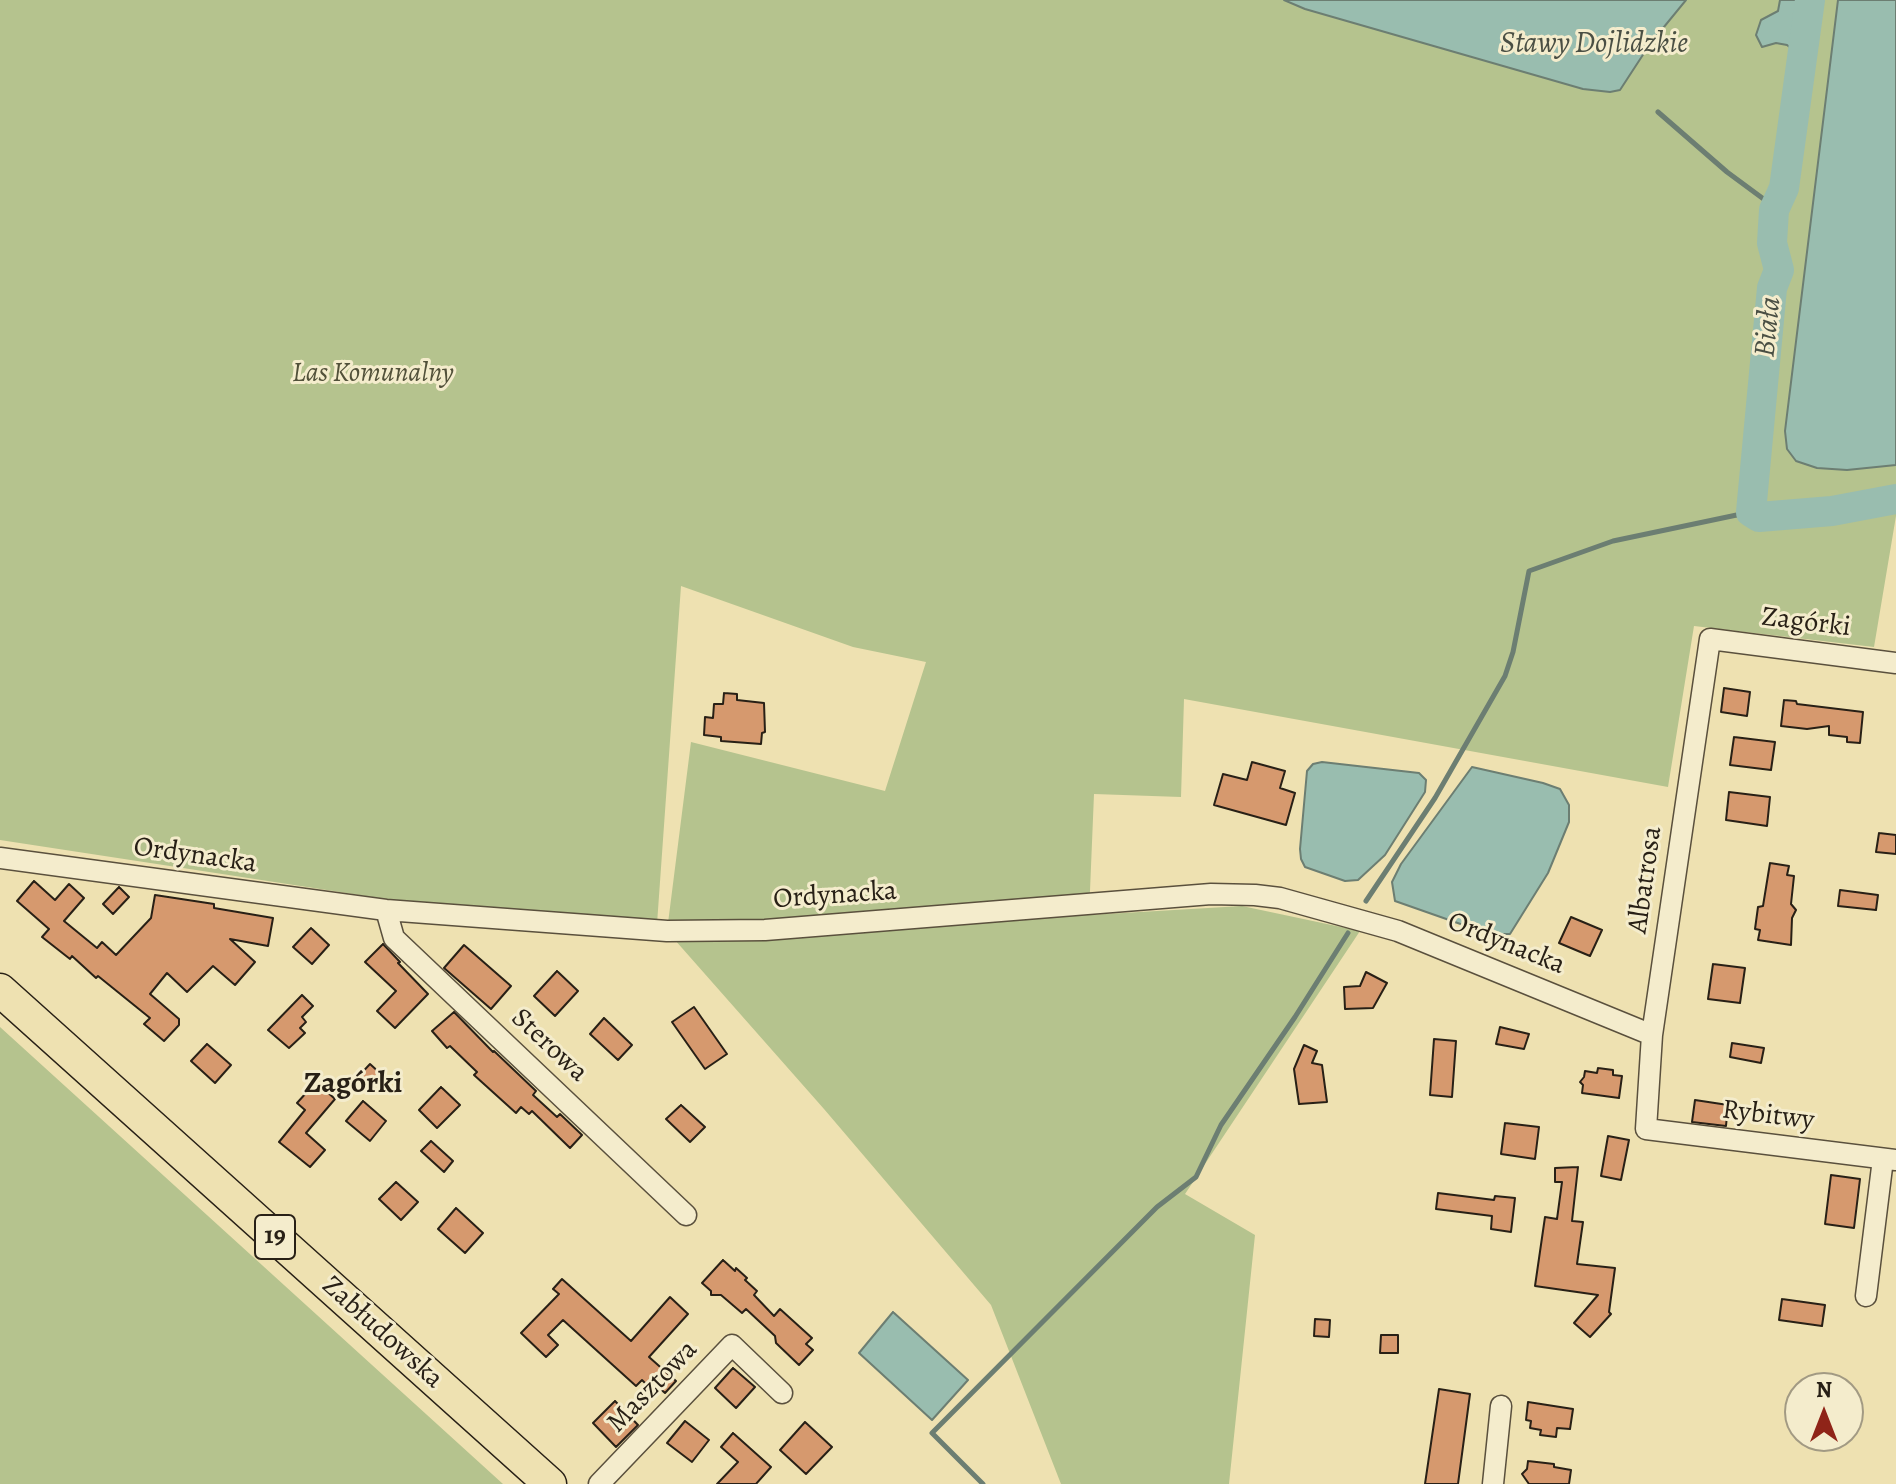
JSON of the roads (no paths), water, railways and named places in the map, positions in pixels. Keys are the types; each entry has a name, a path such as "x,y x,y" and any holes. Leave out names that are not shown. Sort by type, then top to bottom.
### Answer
{"highway":[{"name":"Zabłudowska","path":"0,990 550,1484"}],"street":[{"name":"Zagórki","path":"1710,639 1896,663"},
{"name":"Albatrosa","path":"1646,1129 1652,1035 1710,639"},
{"name":"Ordynacka","path":"0,858 386,910 655,931 765,930 1211,894 1255,895 1280,898 1398,931 1652,1035"},
{"name":"Sterowa","path":"386,910 394,938 686,1215"},
{"name":"Rybitwy","path":"1646,1129 1889,1160 1866,1296"},
{"name":"Masztowa","path":"599,1484 732,1345 782,1393"},
{"path":"1493,1484 1501,1406"}],"water":[{"name":"Stawy Dojlidzkie","path":"1284,0 1686,0 1650,44 1620,90 1610,92 1583,89 1305,9"},
{"path":"1780,0 1814,0 1807,50 1802,57 1787,45 1776,43 1762,47 1756,35 1761,20 1778,11"},
{"path":"1838,0 1896,0 1896,465 1847,470 1817,468 1796,461 1787,449 1785,431"},
{"path":"1322,762 1419,773 1426,780 1425,792 1385,855 1358,880 1345,881 1305,867 1301,859 1307,771 1313,764"},
{"path":"1472,767 1560,789 1569,805 1569,822 1548,873 1510,934 1489,934 1395,901 1392,882 1401,864"},
{"path":"893,1312 968,1380 932,1420 859,1353"}],"waterway":[{"name":"Biała","path":"1810,0 1784,188 1774,210 1772,243 1779,270 1772,288 1751,512 1759,517 1832,511 1896,499"},
{"path":"1658,112 1774,210"},
{"path":"1366,901 1435,798 1505,676 1513,652 1529,571 1613,541 1751,512"},
{"path":"983,1484 932,1433 1157,1207 1196,1177 1221,1125 1348,933"}],"district":[{"name":"Zagórki","path":"353,1085"}],"park label":[{"name":"Las Komunalny","path":"373,374"}]}
